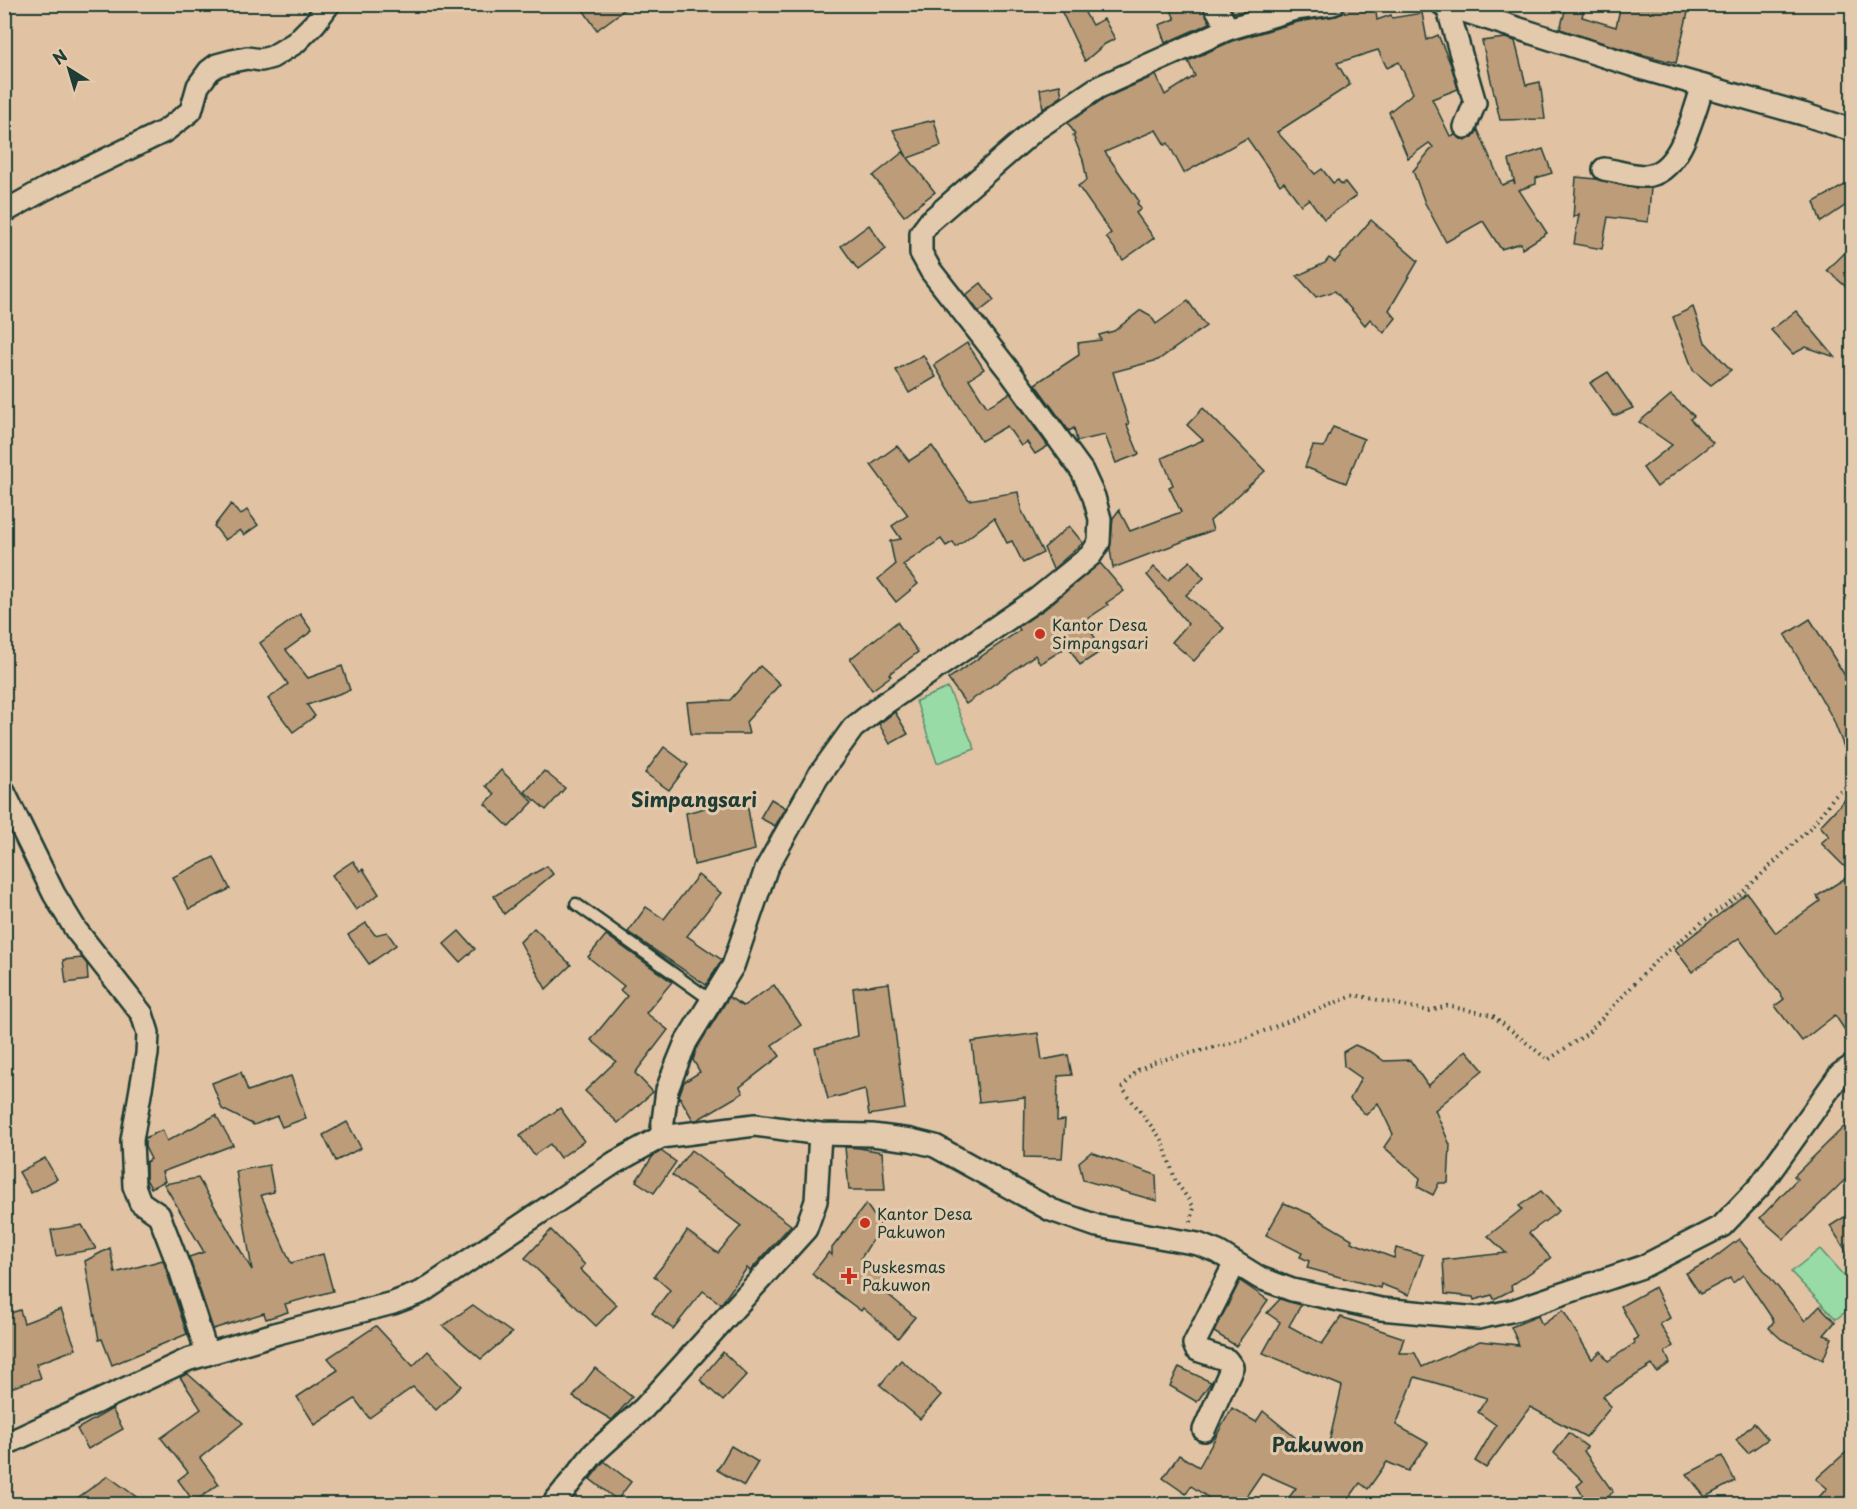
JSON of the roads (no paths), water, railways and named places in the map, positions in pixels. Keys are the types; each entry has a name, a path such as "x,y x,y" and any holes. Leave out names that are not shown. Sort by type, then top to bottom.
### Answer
{"street":[{"path":"4,212 45,189 165,131 190,111 198,86 209,71 217,65 232,61 247,58 261,60 273,57 295,43 315,23 329,4"},
{"path":"1214,4 1228,29"},
{"path":"661,1137 667,1090 675,1069 686,1042 733,966 766,869 817,778 853,728 881,706 1037,599 1091,555 1099,542 1100,519 1094,497 1082,471 1010,372 931,271 921,254 921,233 930,221 962,191 1036,129 1097,88 1228,29 1295,9 1334,4"},
{"path":"1444,5 1546,39 1852,130"},
{"path":"1444,5 1475,103 1465,127"},
{"path":"1604,169 1646,176 1666,166 1680,150 1703,86"},
{"path":"4,792 54,894 76,930 142,1014 148,1033 147,1054 132,1140 134,1186 140,1202 159,1215 181,1272 207,1354"},
{"path":"4,1445 177,1365 207,1354 393,1303 422,1292 614,1163 661,1137 755,1125 820,1134 872,1135 935,1146 1051,1210 1098,1226 1190,1242 1218,1252 1260,1278 1292,1290 1381,1309 1478,1318 1515,1310 1642,1267 1722,1227 1760,1186 1793,1143 1840,1074 1852,1066"},
{"path":"553,1504 594,1453 644,1408 806,1228 816,1201 820,1134"},
{"path":"1204,1430 1232,1367 1227,1360 1200,1351 1194,1344 1235,1263"}],"lane":[{"path":"576,904 712,1001"}],"place":[{"name":"Kantor Desa Simpangsari","path":"1040,634"},
{"name":"Kantor Desa Pakuwon","path":"865,1223"},
{"name":"Puskesmas Pakuwon","path":"849,1276"}],"district":[{"name":"Simpangsari","path":"694,800"},
{"name":"Pakuwon","path":"1318,1445"}]}
